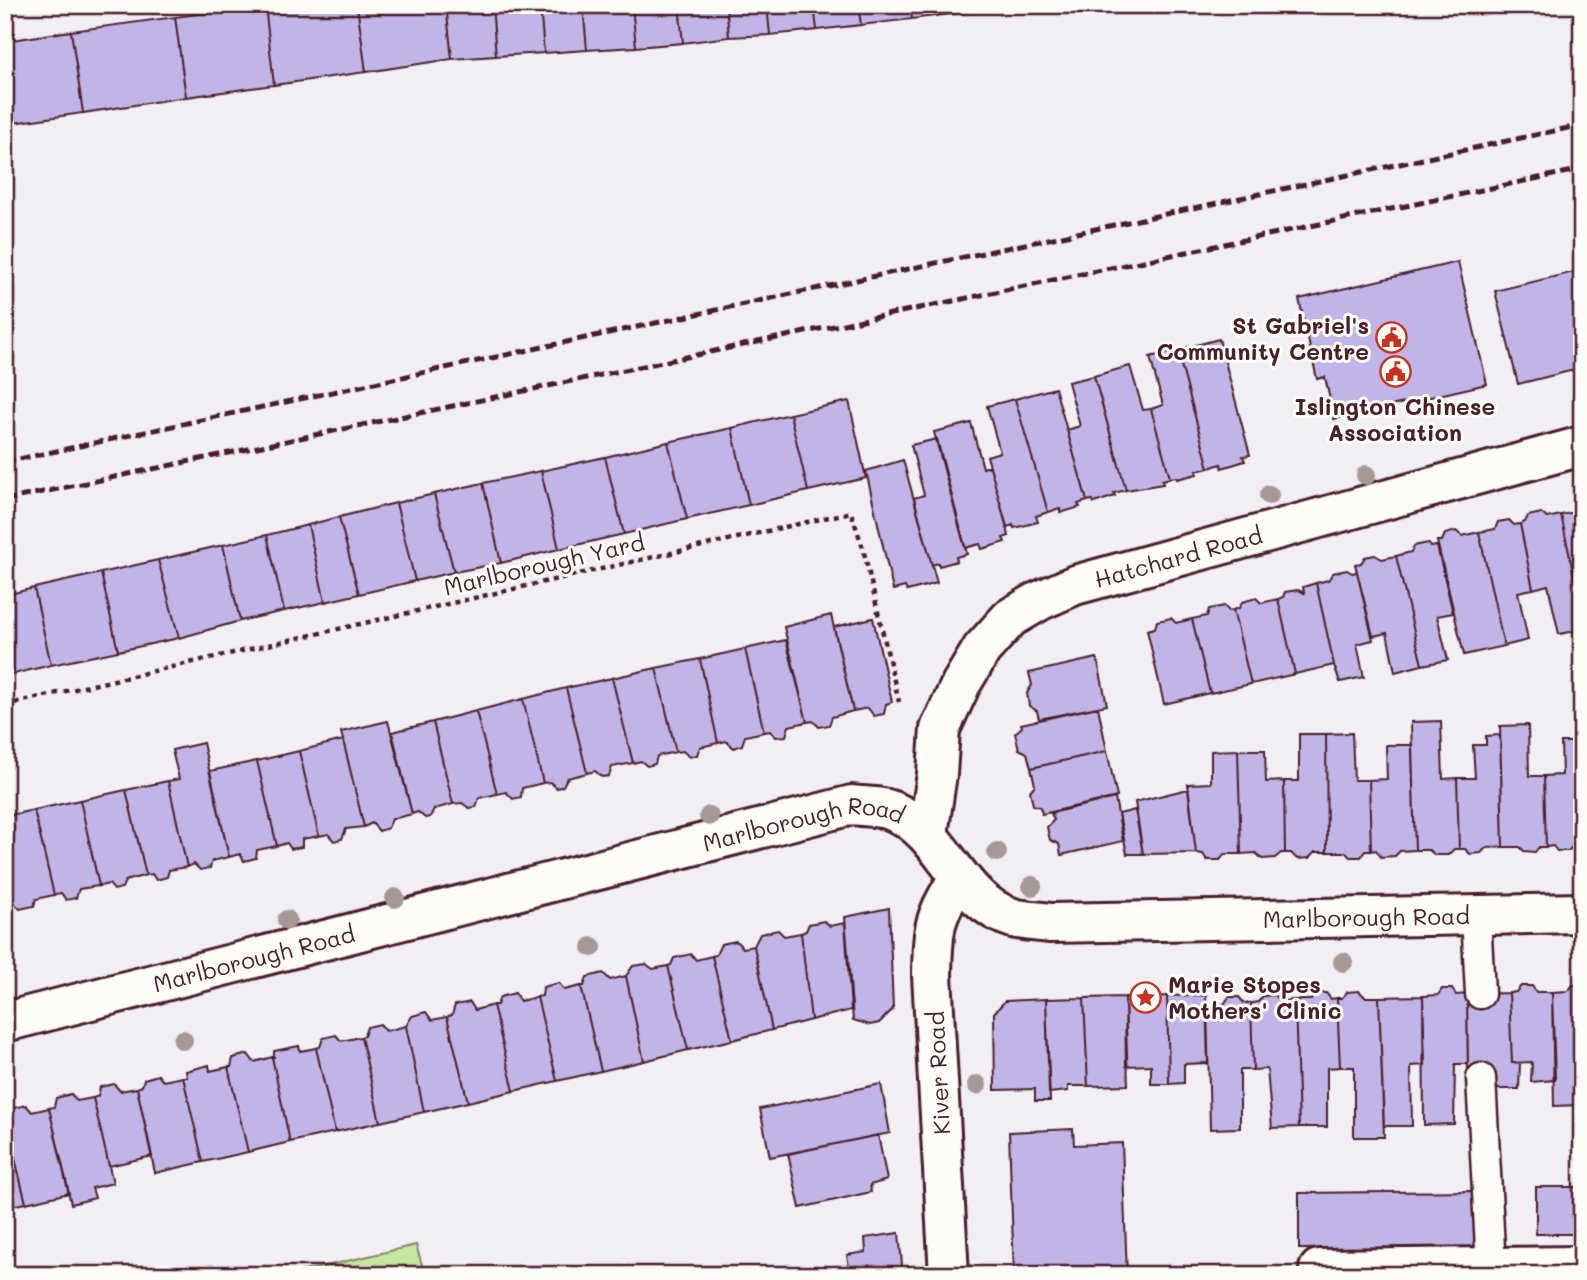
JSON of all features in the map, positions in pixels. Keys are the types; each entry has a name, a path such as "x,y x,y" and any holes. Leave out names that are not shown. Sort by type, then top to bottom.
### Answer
{"street":[{"name":"Hatchard Road","path":"928,834 937,775 940,729 961,684 982,649 1010,618 1075,585 1582,446"},
{"name":"Marlborough Road","path":"5,1021 852,805 894,811 928,834 959,878 986,905 1012,918 1050,923 1582,913"},
{"name":"Kiver Road","path":"949,1275 932,943 941,906 959,878"},
{"path":"1319,1269 1582,1266"}],"lane":[{"path":"1476,915 1480,994"},
{"path":"1481,1078 1491,1268"}],"path":[{"name":"Marlborough Yard","path":"5,705 851,512 863,548 899,702 940,729"}],"green space":[{"path":"416,1245 425,1275 287,1275"}],"building":[{"path":"265,5 274,85 186,97 175,17"},
{"path":"265,5 357,5 366,72 274,85"},
{"path":"357,5 446,5 452,59 366,72"},
{"path":"446,5 492,5 496,56 452,59"},
{"path":"492,5 540,5 544,53 496,56"},
{"path":"540,5 583,5 587,50 544,53"},
{"path":"583,5 632,5 636,47 587,50"},
{"path":"632,5 679,5 683,43 636,47"},
{"path":"679,5 726,5 729,37 683,43"},
{"path":"726,5 767,5 770,35 729,37"},
{"path":"767,5 814,5 817,30 770,35"},
{"path":"814,5 858,5 861,25 817,30"},
{"path":"858,5 910,5 912,19 861,25"},
{"path":"910,5 966,5 966,12 912,19"},
{"path":"966,5 1013,5 966,12"},
{"path":"175,17 186,97 83,113 71,31"},
{"path":"71,31 83,113 5,124 5,41"},
{"name":"St Gabriel's Community Centre","path":"1458,262 1487,384 1334,419 1325,377 1317,379 1299,299"},
{"path":"1582,270 1582,368 1518,384 1495,291"},
{"path":"1219,339 1250,455 1243,456 1245,461 1222,468 1221,464 1209,468 1177,350"},
{"path":"1177,350 1209,468 1177,479 1170,478 1151,409 1163,405 1150,357"},
{"path":"1130,366 1143,410 1151,409 1170,478 1162,480 1163,484 1126,490 1094,376"},
{"path":"1094,376 1126,490 1094,503 1093,500 1087,501 1067,430 1080,426 1068,382"},
{"path":"1055,388 1087,501 1078,504 1080,507 1060,513 1060,509 1048,512 1015,399"},
{"path":"1015,399 1048,512 1036,516 1038,522 1014,528 1013,525 1007,527 987,456 1000,452 987,406"},
{"path":"849,401 866,478 808,491 790,414"},
{"path":"790,414 808,491 749,505 732,428"},
{"path":"971,423 983,468 990,466 1009,536 1003,538 1005,542 982,549 980,544 965,548 934,432"},
{"path":"732,428 749,505 687,519 668,442"},
{"path":"937,439 967,554 956,557 957,561 939,566 938,563 932,565 914,498 924,495 911,445"},
{"path":"668,442 687,519 624,534 605,457"},
{"path":"605,457 624,534 559,549 541,471"},
{"path":"903,460 937,583 907,591 905,587 893,590 866,471"},
{"path":"541,471 559,549 501,563 483,483"},
{"path":"483,483 501,563 454,572 434,494"},
{"path":"434,494 454,572 415,581 396,503"},
{"path":"396,503 415,581 359,594 339,517"},
{"path":"1582,504 1582,614 1561,515 1575,512 1578,505"},
{"path":"1541,513 1547,518 1561,515 1582,614 1582,630 1559,634 1548,585 1533,589 1520,524 1525,522 1528,516"},
{"path":"339,517 359,594 325,602 308,525"},
{"path":"1509,520 1514,525 1520,524 1533,589 1518,592 1528,640 1504,646 1479,532 1495,529 1498,522"},
{"path":"308,525 325,602 284,611 267,535"},
{"path":"1456,531 1462,536 1479,532 1504,646 1464,655 1437,541 1442,541 1445,534"},
{"path":"267,535 284,611 240,621 223,545"},
{"path":"1428,543 1431,547 1437,546 1453,613 1437,616 1448,660 1422,665 1396,556 1411,552 1414,546"},
{"path":"223,545 240,621 179,638 158,560"},
{"path":"1375,555 1382,559 1396,556 1422,665 1395,672 1387,633 1373,636 1355,564 1361,563 1365,557"},
{"path":"158,560 179,638 118,651 101,573"},
{"path":"1347,570 1357,572 1373,640 1357,644 1364,677 1340,682 1316,583 1328,580 1333,573"},
{"path":"101,573 118,651 51,665 34,588"},
{"path":"1316,583 1334,665 1295,674 1278,599 1283,597 1285,592 1298,590 1304,593 1303,587"},
{"path":"34,588 51,665 5,676 5,595"},
{"path":"1256,598 1261,603 1278,599 1295,674 1251,684 1233,610 1239,608 1242,602"},
{"path":"1224,606 1229,611 1233,610 1251,684 1210,693 1192,619 1207,616 1209,609"},
{"path":"831,615 853,711 832,717 829,725 819,727 813,721 807,722 784,627"},
{"path":"873,618 892,702 886,704 884,714 874,716 868,708 853,711 834,627"},
{"path":"1171,618 1176,623 1192,619 1210,693 1164,704 1147,630 1155,628 1157,621"},
{"path":"786,640 807,722 789,726 786,736 776,737 770,731 764,732 745,649"},
{"path":"745,649 764,732 745,736 742,745 734,748 726,741 718,743 700,659"},
{"path":"1097,658 1107,705 1039,719 1037,711 1029,706 1027,693 1032,685 1029,673"},
{"path":"700,659 718,743 700,747 697,755 689,757 683,751 676,752 656,668"},
{"path":"656,668 676,752 657,756 655,764 647,766 641,761 633,763 612,678"},
{"path":"612,678 633,763 612,767 609,776 602,777 595,771 587,773 566,688"},
{"path":"566,688 587,773 567,778 563,786 557,788 550,782 543,783 523,699"},
{"path":"523,699 543,783 522,788 521,797 513,799 506,792 497,794 476,711"},
{"path":"1098,707 1107,751 1031,768 1027,753 1019,749 1015,733 1022,727 1021,724"},
{"path":"476,711 497,794 479,798 476,807 469,808 462,803 453,804 433,722"},
{"path":"388,721 412,814 392,819 388,828 379,831 372,823 364,827 341,732"},
{"path":"1441,721 1443,779 1457,778 1459,849 1454,849 1448,855 1415,850 1411,722"},
{"path":"433,722 453,804 434,809 430,817 425,818 418,812 412,814 392,732"},
{"path":"1528,725 1529,776 1544,776 1546,847 1539,847 1535,852 1524,851 1520,847 1503,847 1500,726"},
{"path":"1352,733 1354,780 1369,780 1371,851 1365,851 1361,857 1350,857 1345,852 1327,852 1326,734"},
{"path":"1299,734 1326,734 1327,852 1315,852 1309,858 1297,859 1291,853 1285,853 1284,781 1299,781"},
{"path":"1500,735 1503,847 1486,848 1481,853 1470,854 1465,849 1459,849 1457,778 1475,778 1473,745 1486,745 1486,736"},
{"path":"343,740 364,827 346,829 342,839 334,841 328,834 319,836 299,751"},
{"path":"1561,742 1582,742 1582,846 1573,846 1568,851 1557,851 1553,846 1546,847 1544,776 1562,775"},
{"path":"203,743 229,857 212,861 210,868 200,870 194,864 187,867 168,781 179,779 172,750"},
{"path":"1386,745 1412,745 1415,850 1381,857 1376,850 1371,851 1369,780 1387,779"},
{"path":"1238,750 1265,750 1266,782 1284,781 1285,853 1275,858 1262,859 1256,853 1241,854"},
{"path":"1238,750 1241,854 1225,854 1220,860 1207,860 1203,854 1196,853 1188,784 1211,783 1211,751"},
{"path":"299,751 319,836 302,839 302,847 291,849 287,843 277,846 257,761"},
{"path":"1107,751 1117,797 1042,814 1040,807 1033,805 1030,791 1035,785 1031,768"},
{"path":"257,761 277,846 257,850 256,858 244,861 240,854 229,857 210,771"},
{"path":"168,781 187,867 169,870 167,877 156,880 152,874 146,875 126,790"},
{"path":"1188,789 1196,853 1143,854 1135,802"},
{"path":"126,790 146,875 125,881 122,888 114,890 109,884 99,886 80,800"},
{"path":"1115,798 1123,841 1061,855 1059,844 1050,840 1047,827 1054,820 1051,813"},
{"path":"80,800 99,886 79,889 76,898 66,900 61,893 54,895 34,810"},
{"path":"34,810 54,895 36,899 34,906 20,909 15,904 8,905 5,893 5,816"},
{"path":"1135,810 1143,854 1127,854 1119,814"},
{"path":"889,908 893,1009 879,1023 870,1025 853,1020 845,917"},
{"path":"824,921 830,926 845,923 851,1010 811,1020 801,933 806,931 809,924"},
{"path":"778,930 784,936 801,933 811,1020 772,1030 754,946 760,934"},
{"path":"736,941 743,948 754,946 772,1030 732,1040 712,956 716,955 721,944"},
{"path":"691,954 696,960 712,956 732,1040 688,1050 668,966 674,958"},
{"path":"646,964 653,969 668,966 688,1050 644,1061 626,976 633,966"},
{"path":"603,973 610,980 626,976 644,1061 601,1071 581,986 584,986 587,977"},
{"path":"559,983 564,990 581,986 601,1071 557,1081 537,997 542,996 543,987"},
{"path":"1573,985 1582,985 1579,1105 1554,1106 1552,992 1568,991"},
{"path":"1521,986 1532,986 1536,992 1552,992 1555,1080 1531,1082 1532,1062 1512,1063 1509,993 1516,992"},
{"path":"1442,989 1452,989 1456,995 1467,994 1468,1064 1455,1064 1454,1124 1424,1125 1423,996 1438,995"},
{"path":"1359,991 1365,997 1379,997 1384,1137 1354,1137 1354,1067 1340,1067 1337,998 1342,998 1347,992"},
{"path":"515,993 520,1001 537,997 557,1081 514,1091 493,1005 497,1005 500,997"},
{"path":"1315,993 1326,993 1331,999 1337,998 1340,1067 1327,1068 1327,1127 1299,1127 1295,1000 1311,1000"},
{"path":"1509,993 1512,1063 1520,1063 1519,1089 1493,1089 1468,1078 1467,994"},
{"path":"1206,995 1208,1063 1184,1064 1184,1083 1169,1084 1167,996"},
{"path":"1274,995 1280,1001 1295,1000 1299,1127 1272,1128 1267,1069 1253,1070 1251,1003 1258,1002 1263,996"},
{"path":"1167,996 1169,1084 1151,1084 1151,1065 1126,1066 1125,997"},
{"path":"1423,996 1425,1065 1411,1066 1412,1126 1384,1126 1379,997"},
{"path":"1125,997 1128,1085 1088,1086 1084,998"},
{"path":"1229,997 1239,997 1244,1003 1251,1003 1253,1070 1240,1070 1240,1128 1210,1129 1207,1005 1224,1004"},
{"path":"1084,998 1088,1086 1068,1086 1068,1091 1049,1093 1046,999"},
{"path":"1046,999 1050,1101 1035,1101 1035,1089 995,1090 994,1013 1005,1001"},
{"path":"470,1002 475,1010 493,1005 514,1091 468,1102 447,1017 452,1015 455,1005"},
{"path":"426,1012 432,1020 447,1017 468,1102 424,1112 406,1026 412,1016"},
{"path":"380,1024 386,1031 406,1026 424,1112 380,1122 361,1037 367,1027"},
{"path":"336,1035 341,1041 361,1037 380,1122 335,1132 316,1048 320,1047 323,1038"},
{"path":"299,1046 300,1051 316,1048 335,1132 290,1142 272,1057 274,1051"},
{"path":"248,1054 254,1062 272,1057 290,1142 248,1152 228,1067 231,1067 233,1058"},
{"path":"209,1065 210,1071 228,1067 248,1152 203,1162 183,1077 187,1077 186,1071"},
{"path":"158,1075 163,1081 183,1077 203,1162 155,1173 137,1088 142,1086 144,1079"},
{"path":"114,1084 120,1091 137,1088 152,1156 109,1166 93,1098 98,1096 100,1087"},
{"path":"881,1084 890,1133 770,1157 760,1109"},
{"path":"71,1094 77,1101 93,1098 113,1183 92,1188 95,1198 71,1204 49,1108 54,1107 56,1098"},
{"path":"26,1105 32,1112 49,1108 69,1193 26,1203 5,1118 10,1117 13,1108"},
{"path":"5,1121 26,1203 5,1207"},
{"path":"1073,1129 1074,1145 1122,1143 1127,1275 1014,1275 1009,1132"},
{"path":"878,1135 887,1180 870,1185 871,1192 800,1208 788,1154"},
{"path":"1536,1187 1582,1187 1582,1234 1536,1234"},
{"path":"1474,1191 1474,1248 1299,1249 1299,1193"},
{"path":"899,1233 903,1275 850,1275 847,1255 866,1252 865,1238"}],"railway":[{"path":"5,462 1582,125"},
{"path":"5,500 1582,169"}],"place":[{"name":"St Gabriel's Community Centre","path":"1392,338"},
{"name":"Islington Chinese Association","path":"1395,372"},
{"name":"Marie Stopes Mothers' Clinic","path":"1145,997"}]}
